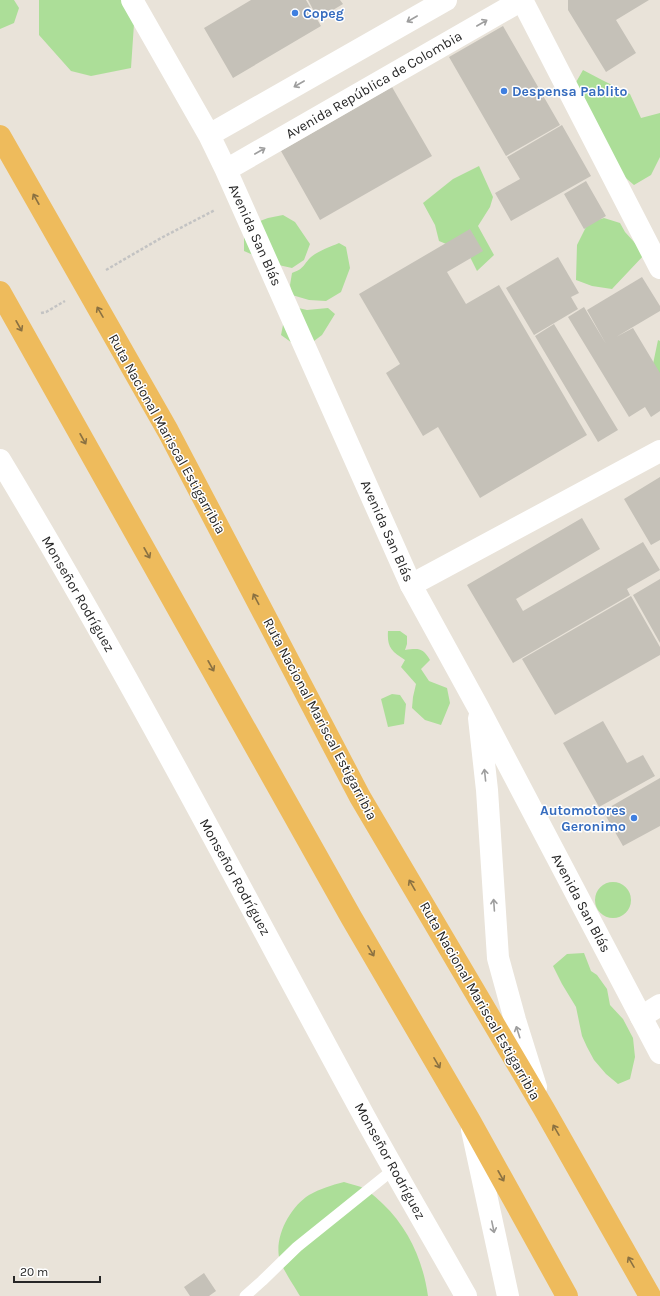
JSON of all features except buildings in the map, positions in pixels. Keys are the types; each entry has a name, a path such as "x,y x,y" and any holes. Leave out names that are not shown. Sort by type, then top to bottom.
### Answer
{"highway":[{"name":"Ruta Nacional Mariscal Estigarribia","path":"0,136 168,432 360,797 544,1109 650,1296"},
{"path":"0,292 347,910 470,1120 567,1296"}],"street":[{"name":"Avenida San Blás","path":"132,0 209,136 226,170 411,585 478,707 660,1053"},
{"path":"209,136 446,0"},
{"path":"522,0 660,268"},
{"name":"Avenida República de Colombia","path":"226,170 522,0"},
{"path":"411,585 660,451"},
{"name":"Monseñor Rodríguez","path":"0,460 6,485 125,676 358,1105 466,1296"},
{"path":"478,707 487,790 498,958 515,1020 544,1109"},
{"path":"641,1017 660,1006"},
{"path":"470,1120 508,1296"}],"lane":[{"path":"245,1296 297,1247 394,1169"}],"path":[{"path":"116,264 207,214"},
{"path":"46,312 63,302"}],"green space":[{"path":"0,0 14,0 19,8 14,23 0,29"},
{"path":"39,0 126,0 135,9 131,68 91,76 71,71 39,35"},
{"path":"583,70 630,94 641,118 660,113 660,157 651,175 634,185 620,173 571,91"},
{"path":"479,166 493,197 490,207 478,226 494,255 477,271 468,253 439,241 435,225 423,203 453,179"},
{"path":"283,215 295,222 310,244 304,260 292,268 274,264 244,251 244,234 252,224 268,218"},
{"path":"604,218 620,223 625,232 645,254 612,289 592,286 576,280 577,245 588,223"},
{"path":"339,243 346,247 350,268 341,292 326,301 309,300 292,295 290,285 292,273 301,268 314,255"},
{"path":"294,307 307,310 328,308 335,314 322,335 302,350 281,335 284,320"},
{"path":"658,340 660,341 660,389 653,364"},
{"path":"388,631 400,631 407,636 405,650 417,649 423,651 430,660 421,669 429,681 447,688 450,703 441,725 425,720 412,708 416,684 401,667 405,660 396,654 389,645"},
{"path":"392,694 400,695 406,704 404,724 388,727 381,699"},
{"path":"617,882 626,887 630,893 630,907 626,913 617,918 609,918 600,913 596,907 595,896 600,887 606,883"},
{"path":"584,953 591,971 597,975 607,989 610,1005 623,1019 633,1038 635,1057 630,1079 618,1084 606,1074 594,1060 582,1036 576,1007 553,966 567,954"},
{"path":"344,1182 361,1187 376,1197 400,1224 413,1246 423,1270 428,1296 300,1296 280,1261 278,1252 281,1233 295,1207 302,1200 317,1191"}],"place":[{"name":"Copeg","path":"295,13"},
{"name":"Despensa Pablito","path":"504,91"},
{"name":"Automotores Geronimo","path":"634,818"}]}
